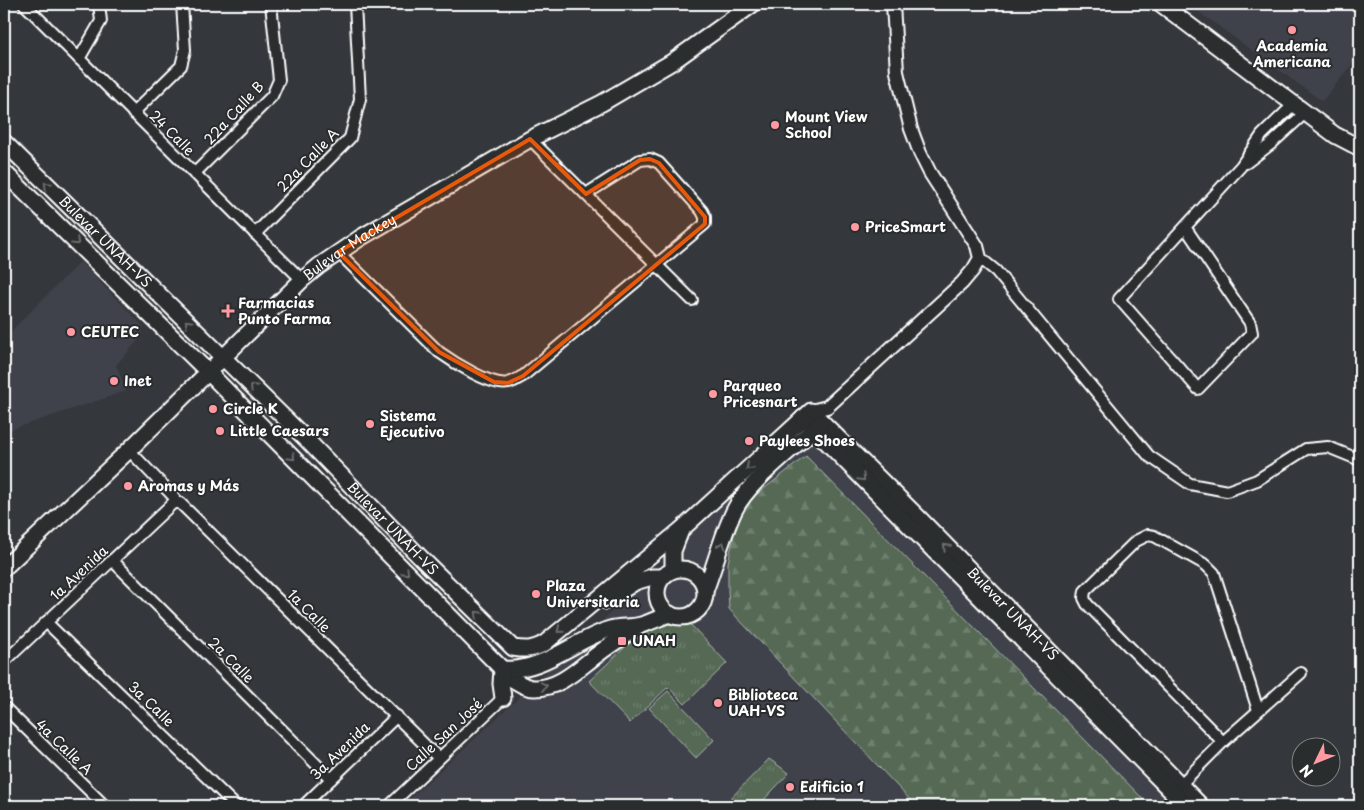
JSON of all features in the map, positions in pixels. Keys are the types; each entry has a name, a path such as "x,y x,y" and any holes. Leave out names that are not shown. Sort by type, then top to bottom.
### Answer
{"main road":[{"name":"Bulevar Mackey","path":"4,568 129,450 302,280 338,252 530,139 602,103 672,62 753,4"},
{"path":"1162,4 1335,135 1360,148"},
{"name":"Bulevar UNAH-VS","path":"4,142 306,439 414,551 513,648 535,649 545,643 813,420 1112,724 1186,806"},
{"name":"Bulevar UNAH-VS","path":"4,172 208,372 507,674"},
{"path":"682,529 673,551 668,573 658,588 658,600 670,614 682,617 692,614 703,603 705,591 734,510 750,489 813,420"},
{"path":"594,601 608,600 635,582 686,569 697,574 704,585 705,591"},
{"path":"507,674 522,685 534,688 553,684 565,679 640,626 670,614"},
{"path":"503,698 500,684 510,670 534,665 586,638 611,629 640,626"},
{"name":"Bulevar UNAH-VS","path":"1112,724 1201,806"}],"street":[{"name":"24 Calle","path":"24,4 302,280"},
{"path":"79,59 101,21 99,4"},
{"path":"133,113 181,66 185,50 182,4"},
{"name":"22a Calle B","path":"194,174 272,96 279,80 271,4"},
{"name":"22a Calle A","path":"255,234 350,138 360,99 355,4"},
{"path":"893,4 897,72 911,129 930,173 977,246 980,258 996,271 1149,456 1190,484 1227,491 1257,480 1306,449 1328,447 1360,460"},
{"path":"1185,227 1250,323 1252,333 1198,389 1119,299 1185,227 1241,166 1271,125 1300,108"},
{"path":"1241,166 1271,144 1281,134 1300,108"},
{"path":"1271,125 1281,134"},
{"path":"530,139 692,300"},
{"path":"338,252 439,352 494,382 508,383 523,376 705,224 702,211 659,163 650,159 640,160 586,194"},
{"path":"813,420 962,283 974,270 980,258"},
{"name":"1a Calle","path":"129,450 174,500 180,503 439,758"},
{"name":"1a Avenida","path":"4,662 174,500"},
{"path":"1223,742 1087,604 1084,598 1085,591 1136,541 1148,536 1154,536 1206,565 1214,573 1258,710"},
{"name":"2a Calle","path":"112,560 331,780"},
{"name":"3a Calle","path":"46,622 236,806"},
{"path":"1180,785 1223,742 1301,673"},
{"name":"Calle San José","path":"389,806 503,698"},
{"name":"4a Calle A","path":"4,707 106,806"},
{"name":"3a Avenida","path":"303,806 397,716"}],"highlighted area":[{"path":"530,139 586,194 640,160 650,159 659,163 705,217 705,224 523,376 508,383 494,382 439,352 338,252"}],"shaded area":[{"name":"Academia Americana","path":"1188,4 1360,4 1360,55 1322,101"},
{"name":"CEUTEC","path":"80,262 143,326 142,336 116,365 126,391 4,432 4,338"},
{"path":"811,429 1180,806 402,806 671,557 664,548"}],"green space":[{"path":"806,456 1150,806 916,806 729,609 728,563 734,535 747,502"},
{"path":"671,604 727,663 685,704 668,687 630,723 589,681"},
{"path":"668,691 714,740 696,758 649,708"},
{"path":"769,759 789,773 758,806 723,806"}],"place":[{"name":"Academia Americana","path":"1292,30"},
{"name":"Mount View School","path":"775,125"},
{"name":"PriceSmart","path":"855,227"},
{"name":"Farmacias Punto Farma","path":"228,311"},
{"name":"CEUTEC","path":"71,332"},
{"name":"Inet","path":"114,381"},
{"name":"Parqueo Pricesnart","path":"713,394"},
{"name":"Circle K","path":"213,409"},
{"name":"Sistema Ejecutivo","path":"370,424"},
{"name":"Little Caesars","path":"220,431"},
{"name":"Paylees Shoes","path":"749,441"},
{"name":"Aromas y Más","path":"128,486"},
{"name":"Plaza Universitaria","path":"536,594"},
{"name":"UNAH","path":"622,641"},
{"name":"Biblioteca UAH-VS","path":"718,703"},
{"name":"Edificio 1","path":"790,787"}]}
